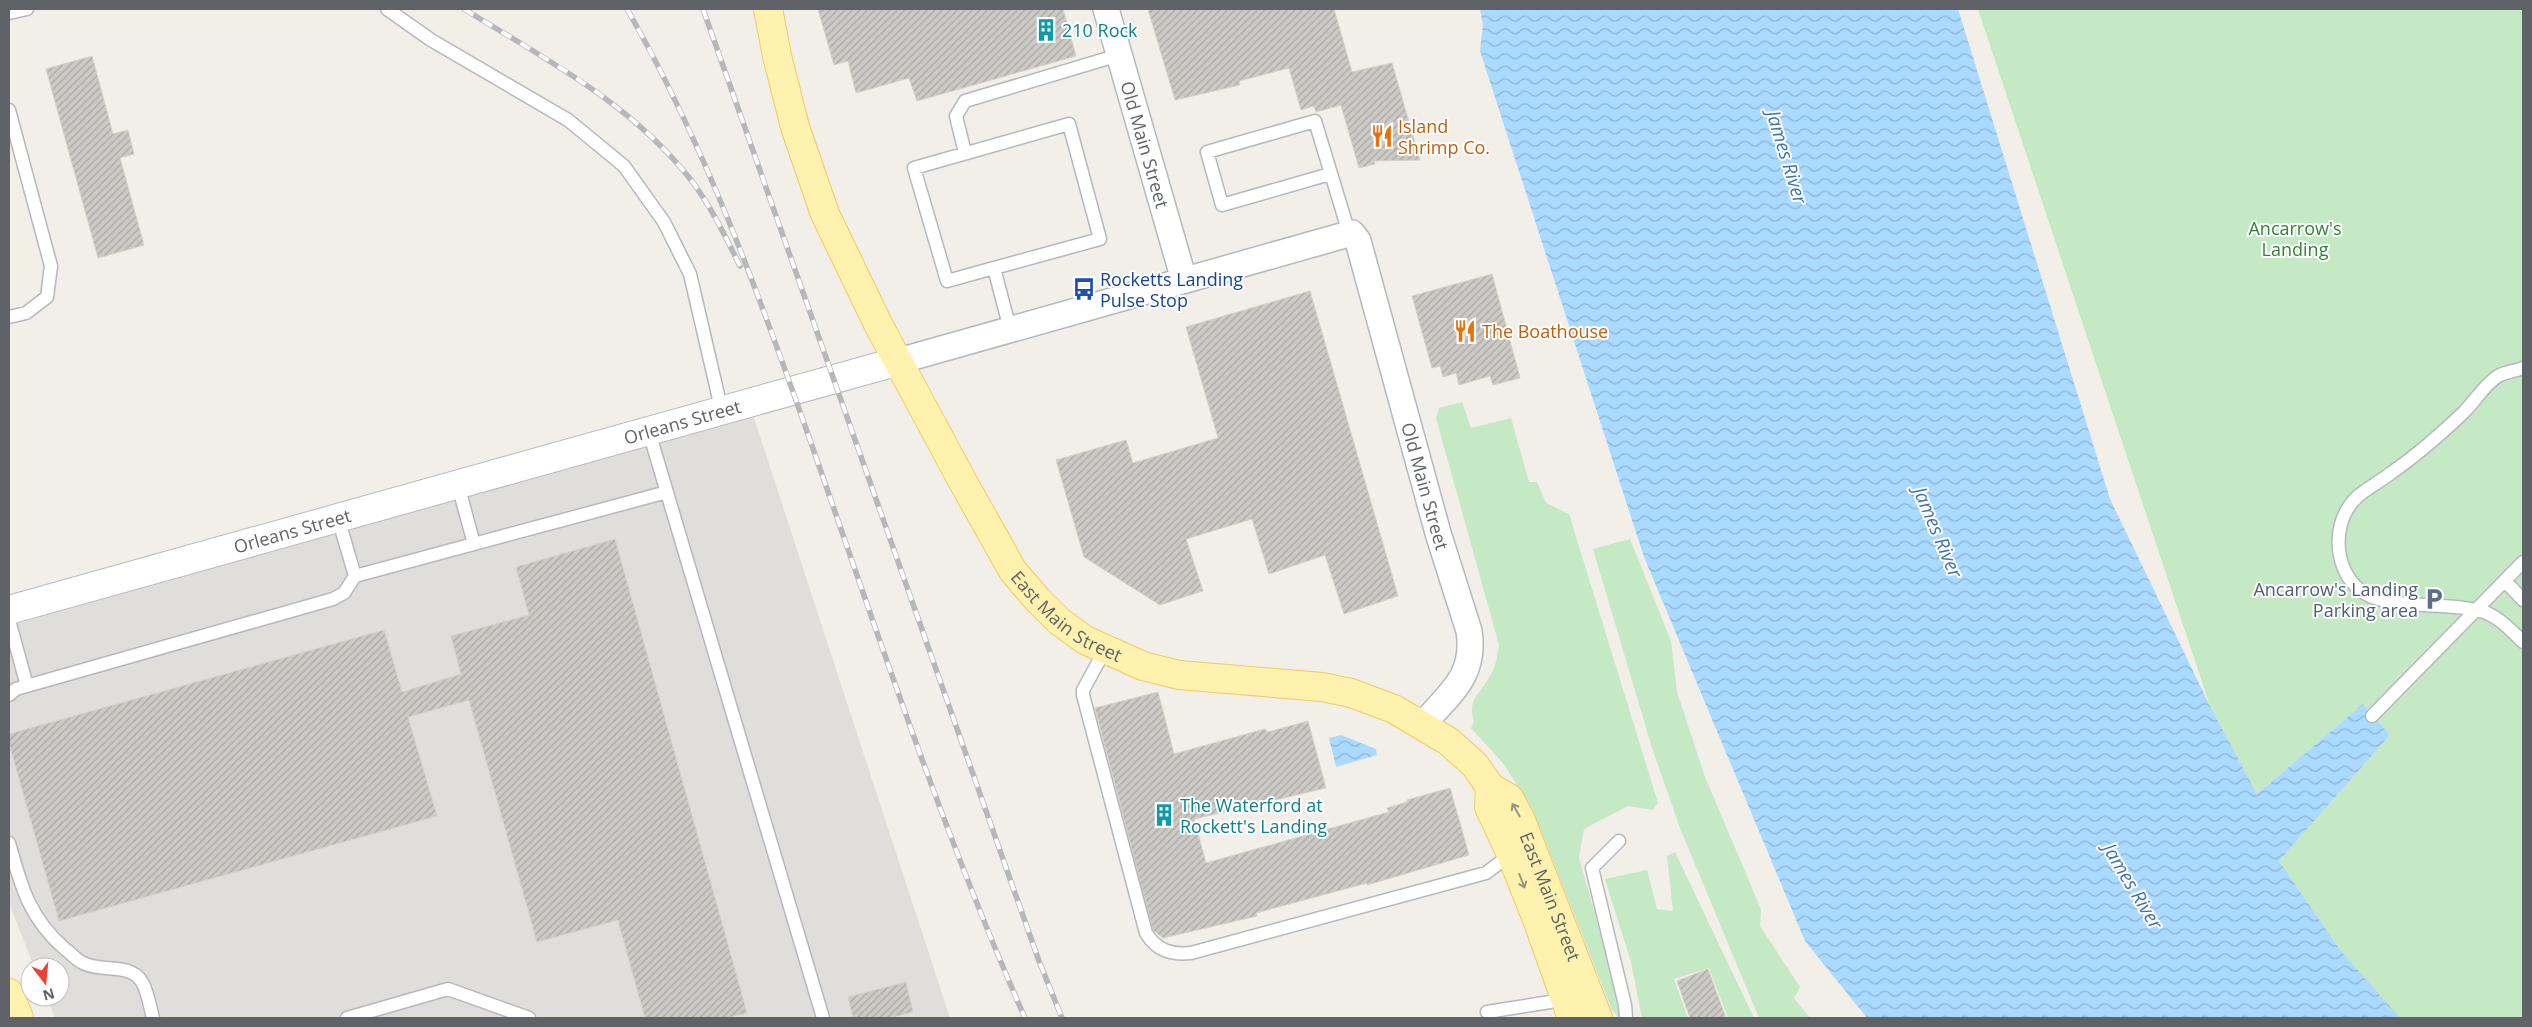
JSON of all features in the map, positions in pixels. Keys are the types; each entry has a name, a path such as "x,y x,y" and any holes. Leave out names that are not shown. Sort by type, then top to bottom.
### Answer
{"main road":[{"name":"East Main Street","path":"768,9 777,56 795,127 825,214 878,324 1013,571 1059,621 1085,640 1143,666 1180,674 1291,684 1351,693 1394,709 1448,741 1475,764 1490,787 1509,798 1520,818 1598,1018"},
{"name":"East Main Street","path":"1490,787 1489,807 1511,854 1568,1008"},
{"path":"9,993 19,1018"}],"street":[{"name":"Old Main Street","path":"1106,9 1184,280"},
{"name":"Orleans Street","path":"9,610 722,412 1010,329 1352,234"},
{"name":"Old Main Street","path":"1352,234 1438,533 1469,631 1472,647 1466,672 1422,724"}],"lane":[{"path":"9,12 27,9"},
{"path":"387,9 431,40 568,120 624,166 664,222 690,274 722,412"},
{"path":"965,153 956,116 964,100 1120,55"},
{"path":"9,110 51,266 47,298 26,313 9,317"},
{"path":"1330,174 1222,205 1207,152 1315,121 1330,174 1352,234"},
{"path":"1069,124 1100,239 994,268 947,281 914,168 1069,124"},
{"path":"994,268 1010,329"},
{"path":"2523,368 2498,376 2450,426 2418,454 2356,497 2345,514 2338,538 2339,556 2347,576 2359,589 2377,599 2425,606 2478,610 2500,621 2523,642"},
{"path":"649,432 823,1018"},
{"path":"458,485 474,544"},
{"path":"9,695 16,689 333,599 344,592 355,576 667,492"},
{"path":"338,518 355,576"},
{"path":"2372,716 2523,562"},
{"path":"2505,581 2523,600"},
{"path":"9,620 27,686"},
{"path":"1104,650 1083,690 1083,695 1146,934 1161,949 1179,954 1220,945 1486,873 1511,854"},
{"path":"1620,841 1592,868 1626,1005 1626,1018"},
{"path":"9,843 23,893 50,936 82,962 96,968 131,970 143,983 153,1018"},
{"path":"347,1018 448,990 529,1018"},
{"path":"1487,1012 1550,1002 1568,1008"}],"shaded area":[{"path":"753,415 950,1018 55,1018 51,1007 70,1007 70,957 30,957 9,903 9,626"}],"green space":[{"name":"Ancarrow's Landing","path":"1978,9 2523,9 2523,1018 2393,1018 2341,951 2279,861 2390,735 2363,704 2257,794 2210,706"},
{"path":"1462,402 1471,428 1511,418 1529,482 1537,482 1546,503 1569,514 1658,803 1653,810 1628,806 1584,829 1579,858 1617,990 1619,1018 1612,1010 1533,810 1503,763 1471,728 1474,722 1472,714 1473,702 1492,673 1499,645 1436,418 1439,408"},
{"path":"1630,539 1671,641 1677,692 1705,777 1761,909 1760,926 1800,987 1794,998 1810,1018 1759,1018 1680,828 1652,748 1593,549"},
{"path":"1675,852 1754,1018 1728,1018 1709,968 1674,979 1688,1018 1642,1018 1631,962 1605,879 1647,870 1657,909 1673,911 1667,856"}],"water":[{"name":"James River","path":"1480,9 1958,9 2110,499 2210,706 2257,794 2363,704 2390,735 2279,861 2341,951 2400,1018 1867,1018 1805,941 1644,557 1480,51 1483,25"},
{"path":"1341,735 1376,749 1377,755 1336,767 1329,738"}],"building":[{"path":"818,9 1063,9 1076,56 917,101 909,78 856,93 848,61 834,65"},
{"path":"1148,9 1334,9 1352,72 1392,63 1420,160 1374,161 1375,164 1359,168 1341,105 1316,112 1314,106 1301,110 1289,68 1239,81 1240,85 1175,100"},
{"path":"92,56 113,134 128,130 134,154 120,158 144,245 98,258 46,69"},
{"name":"The Boathouse","path":"1492,274 1520,378 1493,385 1490,376 1459,385 1456,373 1443,377 1440,366 1432,368 1412,296"},
{"path":"1310,291 1398,596 1344,614 1325,555 1269,574 1252,519 1186,539 1203,591 1160,605 1084,557 1056,460 1126,440 1133,463 1218,438 1186,327"},
{"path":"615,539 747,1013 727,1018 645,1018 618,920 537,942 469,700 408,717 437,816 59,921 9,743 9,734 384,630 402,692 461,674 451,636 529,615 516,567"},
{"name":"The Waterford at Rockett's Landing","path":"1158,692 1174,754 1265,729 1268,732 1308,721 1326,788 1194,819 1206,863 1389,812 1387,808 1407,802 1407,800 1450,788 1469,855 1367,885 1367,883 1256,913 1257,916 1163,938 1153,930 1095,708"},
{"path":"1708,969 1726,1018 1690,1018 1677,981"},
{"path":"906,982 913,1012 889,1018 853,1018 848,997"}],"railway":[{"path":"464,9 585,84 642,128 691,180 705,200 740,266"},
{"path":"627,9 681,113 750,274 938,804 1025,1018"},
{"path":"703,9 1039,961 1062,1018"}],"place":[{"name":"210 Rock","path":"1046,30"},
{"name":"Island Shrimp Co.","path":"1382,136"},
{"name":"Rocketts Landing Pulse Stop","path":"1084,289"},
{"name":"The Boathouse","path":"1465,331"},
{"name":"Ancarrow's Landing Parking area","path":"2434,599"},
{"name":"The Waterford at Rockett's Landing","path":"1164,815"}]}
